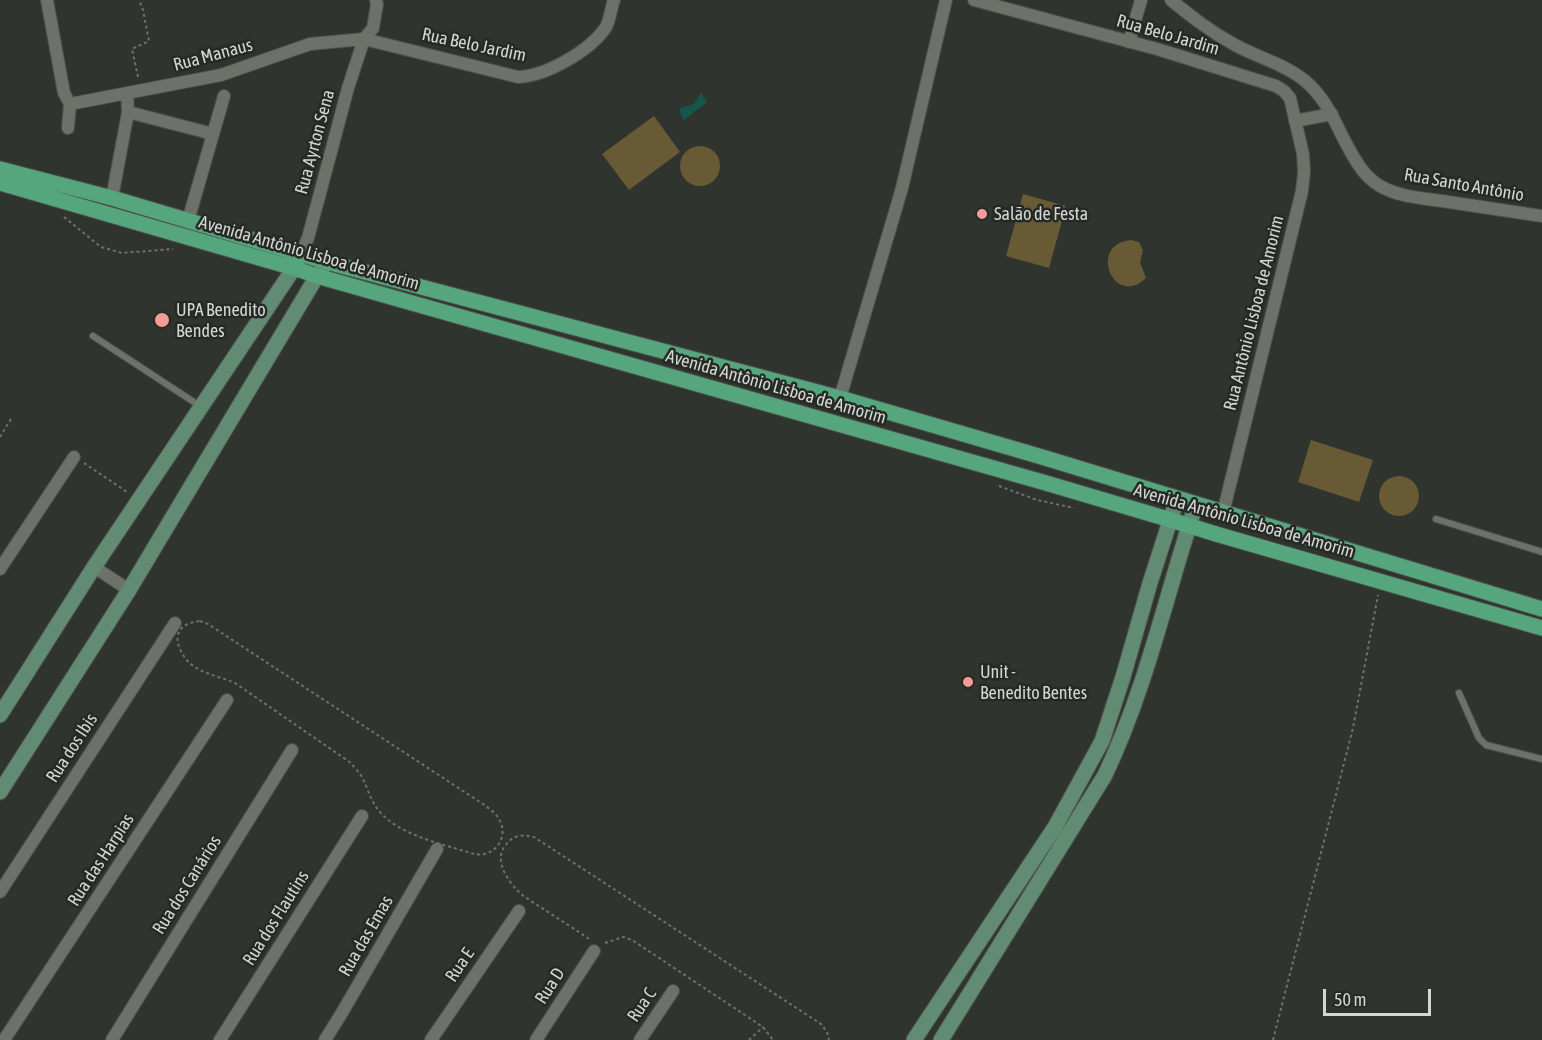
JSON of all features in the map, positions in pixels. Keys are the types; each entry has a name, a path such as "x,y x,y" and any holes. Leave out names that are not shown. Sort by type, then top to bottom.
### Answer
{"main road":[{"name":"Avenida Antônio Lisboa de Amorim","path":"0,169 112,198 327,262 840,398 1542,609"},
{"name":"Avenida Antônio Lisboa de Amorim","path":"0,183 1542,628"}],"street":[{"path":"47,0 64,93 70,104 68,128"},
{"name":"Rua Ayrton Sena","path":"301,254 308,237 348,88 364,39 373,28 376,0"},
{"name":"Rua Belo Jardim","path":"364,39 518,77 527,77 550,69 580,53 594,41 607,26 614,0"},
{"path":"840,398 902,188 946,0"},
{"name":"Rua Belo Jardim","path":"974,0 1158,49 1276,86 1290,98 1295,121"},
{"path":"1130,42 1141,0"},
{"name":"Rua Santo Antônio","path":"1171,0 1211,32 1288,70 1319,94 1364,172 1381,186 1403,195 1542,216"},
{"name":"Rua Manaus","path":"70,104 221,75 310,44 364,39"},
{"path":"112,198 128,112 127,94"},
{"path":"188,221 224,96"},
{"path":"128,112 213,134"},
{"path":"1295,121 1332,114"},
{"name":"Rua Antônio Lisboa de Amorim","path":"1223,513 1302,191 1303,154 1295,121"},
{"path":"0,715 94,567 294,268 301,254"},
{"path":"0,792 129,590 327,262"},
{"path":"0,569 74,457"},
{"path":"941,1040 1045,856 1060,818 1102,741 1177,499"},
{"path":"914,1040 1105,775 1142,682 1196,504"},
{"path":"94,567 129,590"},
{"name":"Rua dos Ibis","path":"0,892 174,623"},
{"name":"Rua das Harpias","path":"4,1040 227,700"},
{"name":"Rua dos Canários","path":"112,1040 292,750"},
{"name":"Rua dos Flautins","path":"220,1040 362,816"},
{"name":"Rua das Emas","path":"325,1040 439,846"},
{"name":"Rua E","path":"431,1040 519,911"},
{"name":"Rua D","path":"536,1040 595,947"},
{"name":"Rua C","path":"640,1040 673,991"}],"lane":[{"path":"93,336 201,407"},
{"path":"1436,519 1542,552"},
{"path":"1458,693 1479,738 1486,745 1542,759"}],"path":[{"path":"139,0 149,41 132,49 141,91"},
{"path":"64,217 101,248 122,253 175,249"},
{"path":"0,437 11,419"},
{"path":"74,457 139,501"},
{"path":"1273,1040 1353,728 1381,581"},
{"path":"200,621 208,624 486,806 497,816 503,828 502,839 495,848 485,854 474,854 439,846 406,832 383,817 374,805 362,777 351,763 235,683 200,672 190,664 178,645 178,635 183,627 200,621"},
{"path":"595,947 519,892 502,865 503,848 508,841 524,835 534,837 821,1024 829,1040"},
{"path":"605,943 623,937 632,940 763,1027 773,1040"},
{"path":"749,1040 763,1027"}],"shaded area":[{"path":"654,116 680,152 629,190 602,154"},
{"path":"700,146 708,147 714,152 719,158 719,174 714,180 708,185 700,186 692,185 686,180 681,174 680,166 681,158 686,152 692,147"},
{"path":"1023,194 1066,206 1049,268 1006,256"},
{"path":"1131,240 1139,242 1143,250 1140,262 1146,278 1134,285 1124,286 1116,281 1110,272 1108,262 1110,252 1118,244"},
{"path":"1311,440 1373,460 1359,502 1298,482"},
{"path":"1399,476 1407,477 1413,482 1418,488 1418,504 1413,510 1407,515 1399,516 1391,515 1385,510 1380,504 1379,496 1380,488 1385,482 1391,477"}],"water":[{"path":"701,93 707,102 684,120 679,111 681,108 694,104"}],"place":[{"name":"Salão de Festa","path":"982,214"},
{"name":"UPA Benedito Bendes","path":"162,320"},
{"name":"Unit - Benedito Bentes","path":"968,682"}]}
